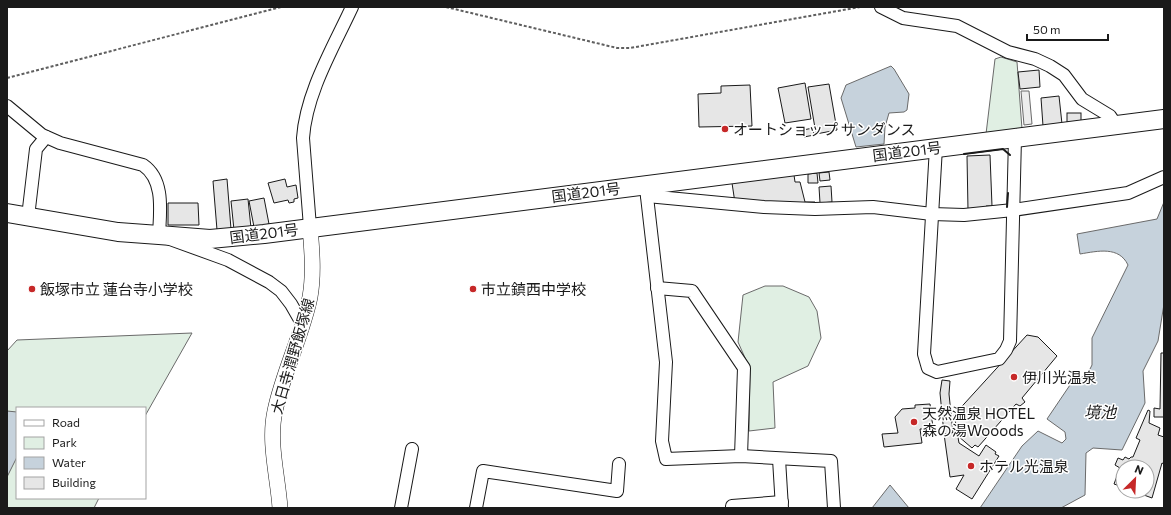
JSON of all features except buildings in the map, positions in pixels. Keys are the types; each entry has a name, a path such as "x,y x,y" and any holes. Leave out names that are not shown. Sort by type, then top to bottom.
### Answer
{"highway":[{"name":"国道201号","path":"7,214 118,232 210,239 646,190 936,147 1164,119"}],"main road":[{"name":"大日寺潤野飯塚線","path":"280,508 273,426 275,410 303,325 310,297 313,268 310,227"}],"street":[{"path":"310,227 303,138 304,123 309,100 352,7"},
{"path":"881,7 903,18 957,26 1008,52 1035,59 1050,66 1064,75 1082,99 1110,116 1116,125"},
{"path":"7,106 46,137 60,143 143,165 151,170 157,181 160,206 159,235 228,260 269,282 281,291 292,304 303,325"},
{"path":"28,217 36,149 46,137"},
{"path":"936,147 924,354 928,368 937,372 999,359 1006,350 1010,341 1015,138"},
{"path":"834,508 831,461 741,456 666,459 662,441 666,362 646,190 764,207 815,209 873,207 932,214 964,215 1013,210 1128,193 1164,177"},
{"path":"658,288 692,290 744,368 741,456"},
{"path":"401,508 412,449"},
{"path":"732,508 732,506 782,505 779,459"},
{"path":"476,508 483,471 617,490 619,464"}],"path":[{"path":"7,78 281,7"},
{"path":"446,7 617,48 630,48 860,7"}],"green space":[{"path":"1001,57 1017,62 1022,129 986,134 995,59"},
{"path":"765,286 783,286 809,297 817,311 821,338 808,366 773,382 775,428 749,431 750,369 738,342 743,295"},
{"path":"192,333 146,414 146,407 16,407 16,499 98,499 94,508 7,508 7,351 17,340"}],"shaded area":[{"path":"1021,91 1029,91 1032,124 1024,125"}],"water":[{"path":"891,66 909,94 907,110 904,112 889,113 885,127 884,144 856,147 841,98 846,85"},
{"name":"境池","path":"1164,202 1164,304 1158,341 1143,371 1145,403 1122,450 1093,448 1086,453 1085,495 1061,508 980,508 1022,446 1038,431 1062,443 1066,439 1065,432 1047,419 1070,385 1088,373 1092,365 1092,338 1128,265 1124,259 1114,252 1101,251 1080,254 1077,234 1157,219"},
{"path":"7,411 16,412 16,459 7,477"},
{"path":"890,485 909,508 872,508"}],"wall":[{"path":"964,154 1003,149 1010,155"},
{"path":"1007,207 1008,193"}],"place":[{"name":"オートショップ サンダンス","path":"725,129"},
{"name":"飯塚市立 蓮台寺小学校","path":"32,289"},
{"name":"市立鎮西中学校","path":"473,289"},
{"name":"伊川光温泉","path":"1014,377"},
{"name":"天然温泉 HOTEL 森の湯Wooods","path":"914,422"},
{"name":"ホテル光温泉","path":"971,466"}]}
